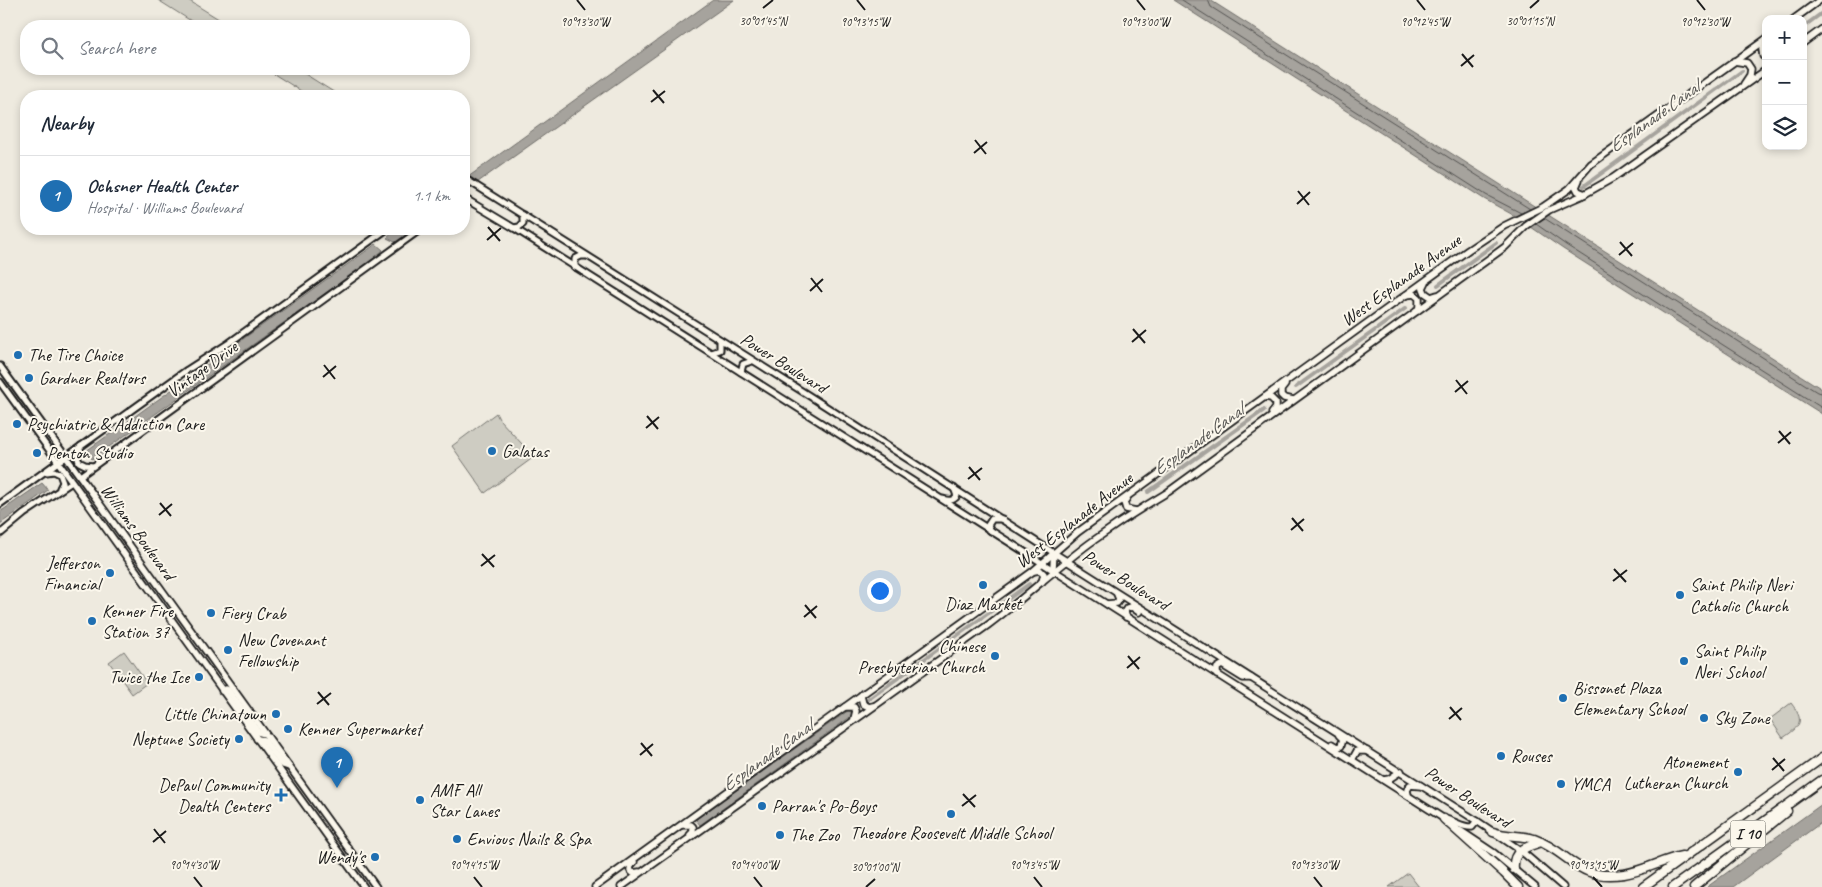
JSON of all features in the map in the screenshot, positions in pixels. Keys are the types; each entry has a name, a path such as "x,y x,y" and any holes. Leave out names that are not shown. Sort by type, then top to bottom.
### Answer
{"highway":[{"name":"I 10","path":"1643,887 1822,758"},
{"name":"I 10","path":"1673,887 1822,781"},
{"path":"1694,887 1822,781"},
{"path":"1444,819 1518,887"},
{"path":"1493,832 1534,839 1552,848 1586,872 1604,875 1645,870 1678,857 1687,856"},
{"path":"1514,869 1515,858 1520,850 1541,842"}],"main road":[{"path":"1799,15 1820,0"},
{"path":"1807,40 1822,30"},
{"name":"West Esplanade Avenue","path":"595,887 1032,572 1078,532 1468,250 1504,226 1543,207 1569,190 1591,164 1762,42"},
{"path":"1734,61 1747,63 1751,69 1750,75 1741,88"},
{"name":"West Esplanade Avenue","path":"621,887 988,625 1090,544 1168,492 1505,247 1526,226 1549,210 1613,178 1762,73"},
{"path":"1581,175 1576,187 1578,191 1584,194"},
{"path":"1427,280 1423,288 1425,293 1431,297 1440,294"},
{"path":"1406,295 1414,294 1419,298 1419,307 1416,312"},
{"path":"1287,381 1281,390 1281,395 1284,398 1293,400"},
{"path":"1265,397 1271,398 1276,403 1276,408 1268,418"},
{"name":"Vintage Drive","path":"58,462 66,457"},
{"name":"Williams Boulevard","path":"66,457 376,887"},
{"name":"Williams Boulevard","path":"58,462 364,887"},
{"name":"Vintage Drive","path":"72,482 80,476"},
{"path":"1132,493 1124,502 1124,506 1129,511 1136,512"},
{"path":"105,528 111,527 129,544"},
{"path":"122,551 126,552 136,563 142,562"},
{"path":"1054,553 1053,567 1055,572"},
{"name":"Power Boulevard","path":"1054,553 1401,771 1520,850 1563,887"},
{"name":"Power Boulevard","path":"1042,564 1408,795 1494,853 1535,887"},
{"path":"134,568 140,567 148,577 154,580"},
{"path":"1032,572 1040,570 1044,574 1039,586"},
{"path":"1105,603 1112,605 1117,603 1119,596 1115,592"},
{"path":"1126,617 1125,611 1129,608 1144,614 1151,614"},
{"path":"1217,675 1217,668 1222,665 1243,678 1253,678"},
{"path":"222,691 228,690 258,732 265,734"},
{"path":"863,692 863,704 869,707 875,706"},
{"path":"843,707 854,707 856,715 853,721"},
{"path":"1325,743 1341,746 1343,739 1337,731"},
{"path":"257,739 264,740 280,762 289,767"},
{"path":"1352,760 1357,751 1369,752"},
{"path":"1384,780 1389,780 1401,771"},
{"path":"1408,795 1407,790 1410,785 1423,786"},
{"path":"1459,824 1466,821 1466,814"},
{"path":"1444,819 1467,827 1472,827 1477,821"},
{"path":"679,845 694,830 690,825 681,825"},
{"path":"644,870 635,873 630,869 631,864 658,845 658,842"}],"street":[{"name":"Power Boulevard","path":"470,182 1054,553"},
{"name":"Power Boulevard","path":"471,202 1042,564"},
{"path":"514,228 523,224 523,215"},
{"name":"Vintage Drive","path":"66,457 187,370 238,337 379,235"},
{"name":"Vintage Drive","path":"80,476 413,235"},
{"path":"575,267 575,259 586,256"},
{"path":"711,353 720,350 720,340"},
{"path":"741,372 743,364 752,361"},
{"name":"Williams Boulevard","path":"0,366 66,457"},
{"name":"Williams Boulevard","path":"0,382 58,462"},
{"path":"81,446 78,456 79,462 94,466"},
{"name":"Vintage Drive","path":"0,504 58,462"},
{"path":"42,473 54,471 60,474 63,482 58,490"},
{"name":"Vintage Drive","path":"0,534 24,514 72,482"},
{"path":"936,496 952,500 956,496 954,488"},
{"path":"991,531 988,524 992,518 1003,519"}],"shaded area":[{"path":"158,0 188,0 220,20 190,20"},
{"path":"276,75 307,75 330,90 299,90"},
{"name":"Galatas","path":"496,413 499,419 534,457 485,493 452,446"},
{"path":"124,651 147,683 132,694 109,662"},
{"path":"1791,703 1798,714 1799,723 1794,730 1783,738 1770,719"},
{"path":"1408,873 1419,887 1389,887"}],"water":[{"path":"713,0 734,0 470,188 470,176"},
{"path":"1173,0 1210,0 1822,389 1822,414 1563,249 1515,216 1484,199"},
{"path":"390,235 406,235 395,242 387,238"},
{"path":"376,244 383,250 372,260 92,459 86,451"},
{"path":"42,483 48,490 0,524 0,512"},
{"path":"849,710 853,715 700,825 696,820 699,817"},
{"path":"1822,804 1822,822 1733,887 1707,887"}],"waterway":[{"name":"Esplanade Canal","path":"1807,24 1822,13"},
{"name":"Esplanade Canal","path":"1584,186 1742,71"},
{"name":"Esplanade Canal","path":"1438,285 1496,243"},
{"name":"Esplanade Canal","path":"1296,387 1406,308"},
{"name":"Esplanade Canal","path":"1148,492 1264,410"},
{"name":"Esplanade Canal","path":"866,701 1029,584"}],"place":[{"name":"The Tire Choice","path":"18,355"},
{"name":"Gardner Realtors","path":"29,378"},
{"name":"Psychiatric & Addiction Care","path":"17,424"},
{"name":"Galatas","path":"492,451"},
{"name":"Penton Studio","path":"37,453"},
{"name":"Jefferson Financial","path":"110,573"},
{"name":"Diaz Market","path":"983,585"},
{"name":"Saint Philip Neri Catholic Church","path":"1680,595"},
{"name":"Fiery Crab","path":"211,613"},
{"name":"Kenner Fire Station 37","path":"92,621"},
{"name":"New Covenant Fellowship","path":"228,650"},
{"name":"Chinese Presbyterian Church","path":"995,656"},
{"name":"Saint Philip Neri School","path":"1684,661"},
{"name":"Twice the Ice","path":"199,677"},
{"name":"Bissonet Plaza Elementary School","path":"1563,698"},
{"name":"Little Chinatown","path":"276,714"},
{"name":"Sky Zone","path":"1704,718"},
{"name":"Kenner Supermarket","path":"288,729"},
{"name":"Neptune Society","path":"239,739"},
{"name":"Rouses","path":"1501,756"},
{"name":"Atonement Lutheran Church","path":"1738,772"},
{"name":"YMCA","path":"1561,784"},
{"name":"Ochsner Health Center","path":"337,788"},
{"name":"DePaul Community Dealth Centers","path":"281,795"},
{"name":"AMF All Star Lanes","path":"420,800"},
{"name":"Parran's Po-Boys","path":"762,806"},
{"name":"Theodore Roosevelt Middle School","path":"951,814"},
{"name":"The Zoo","path":"780,835"},
{"name":"Envious Nails & Spa","path":"457,839"},
{"name":"Wendy's","path":"375,857"}]}
